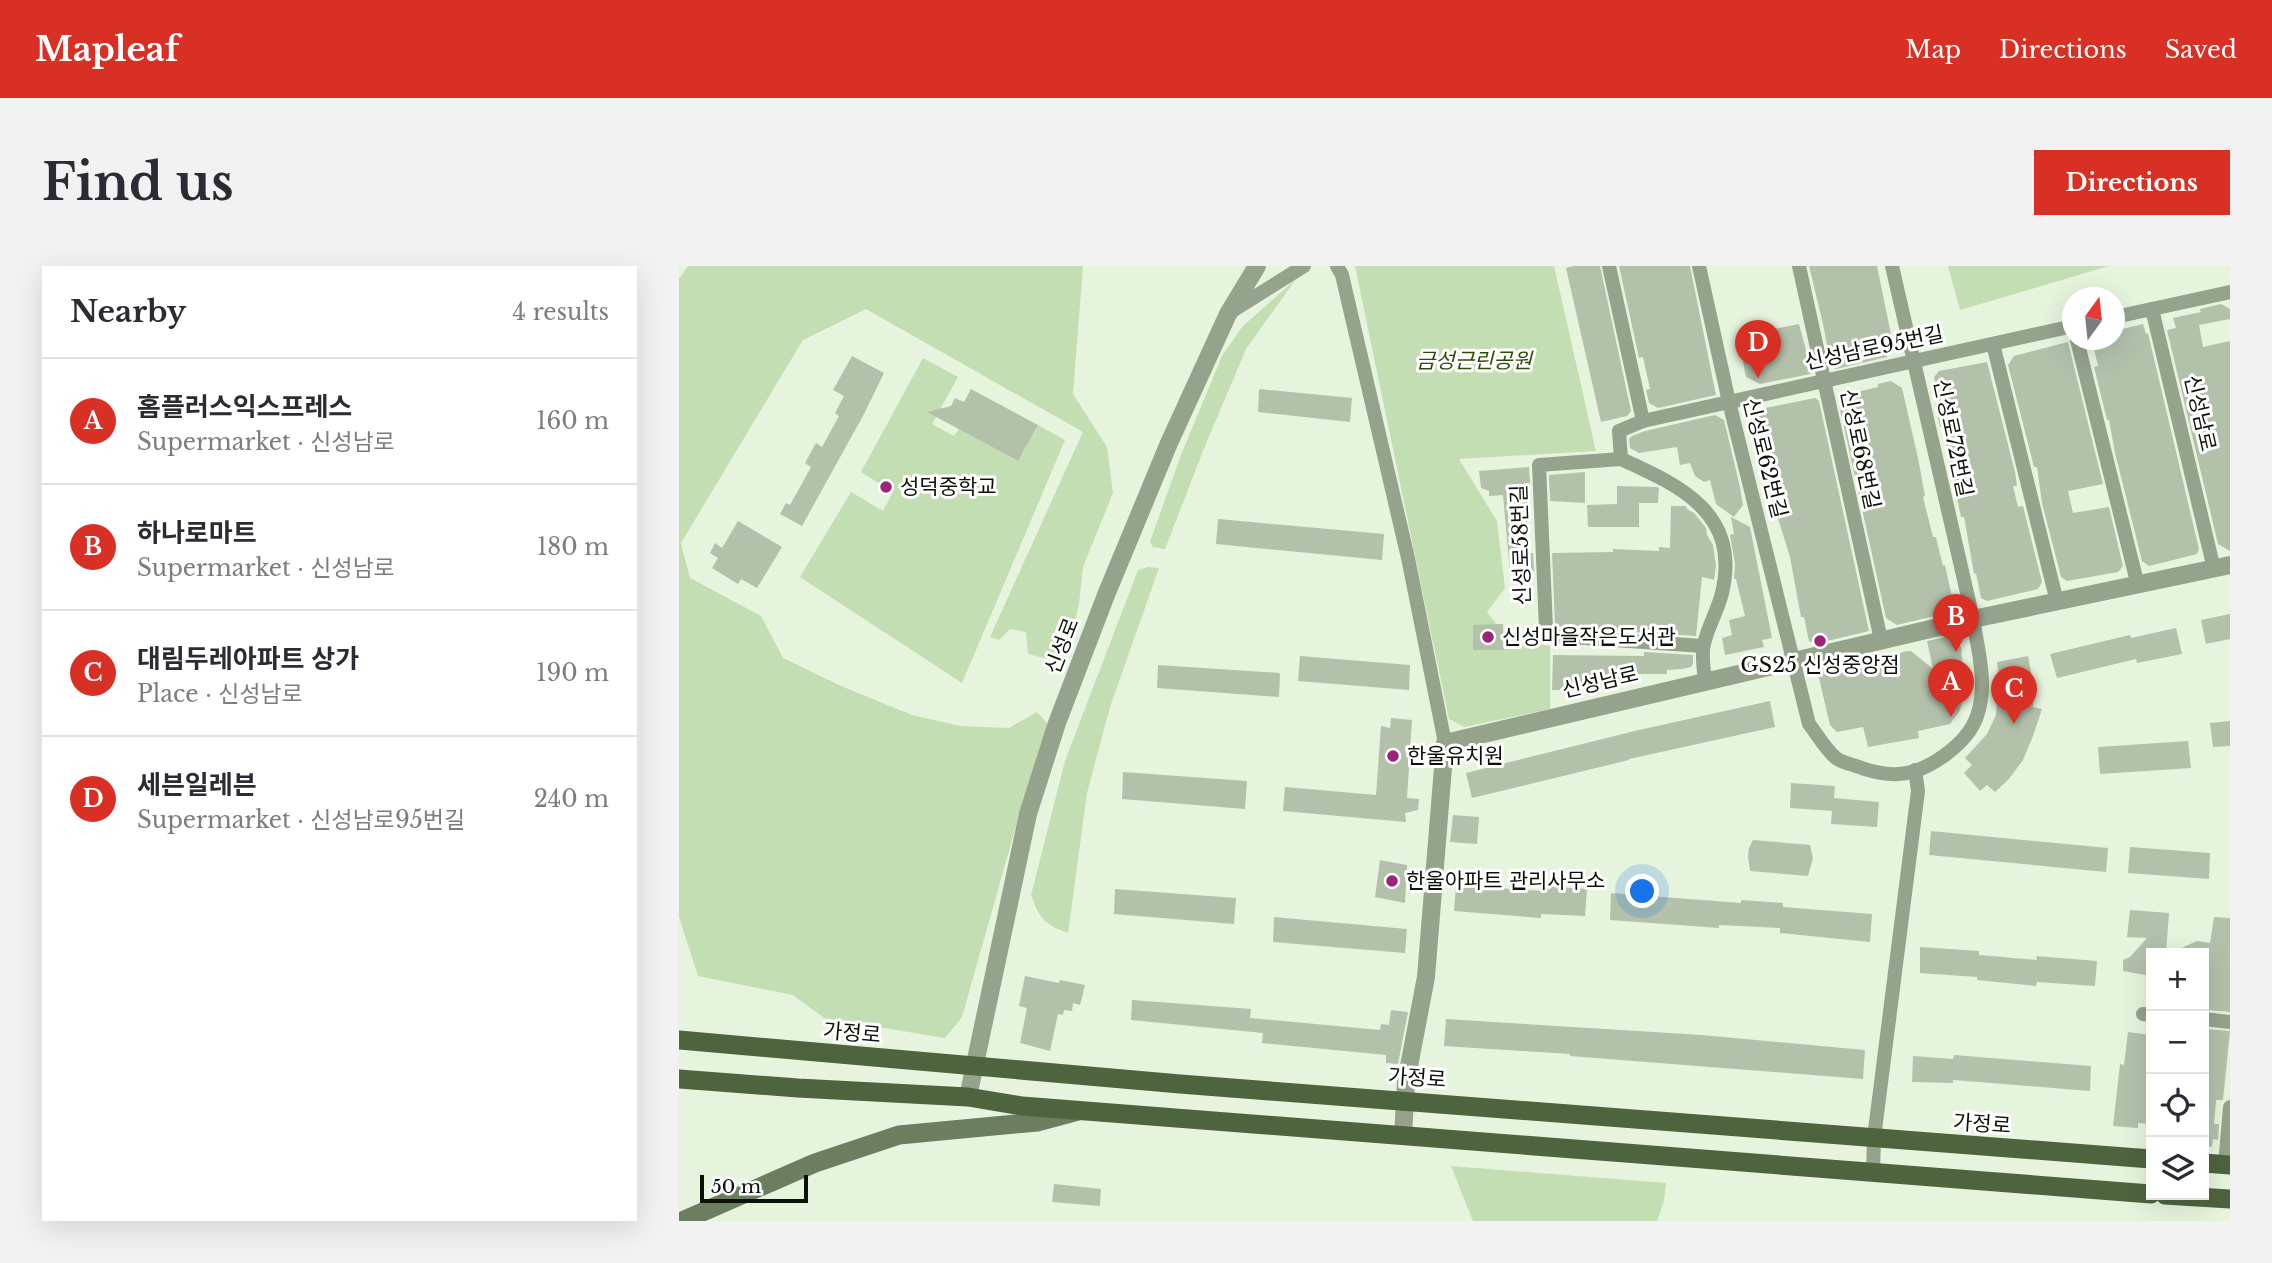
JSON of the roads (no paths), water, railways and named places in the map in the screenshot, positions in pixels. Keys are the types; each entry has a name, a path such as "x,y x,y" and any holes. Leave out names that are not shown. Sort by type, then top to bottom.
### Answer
{"main road":[{"name":"가정로","path":"679,1040 974,1067 2146,1159"},
{"path":"679,1079 968,1097 1022,1106 2146,1194"},
{"path":"682,1221 815,1163 899,1135 1037,1122 1083,1109"},
{"path":"2209,1163 2227,1165"},
{"path":"2209,1198 2230,1199"}],"street":[{"name":"신성로","path":"968,1097 1028,814 1057,723 1169,443 1228,314 1257,266"},
{"path":"1228,314 1304,266"},
{"path":"1337,266 1342,275 1408,558 1445,743 1426,977 1406,1082 1403,1136"},
{"path":"1609,266 1643,421 1619,431 1621,459"},
{"name":"신성로62번길","path":"1699,266 1729,402 1793,660"},
{"name":"신성로68번길","path":"1799,266 1881,640"},
{"name":"신성로72번길","path":"1892,266 1955,551 1973,619"},
{"path":"2125,315 2230,292"},
{"name":"신성남로","path":"1445,743 1973,619 2222,567 2152,309"},
{"name":"신성남로95번길","path":"1643,421 2062,328"},
{"path":"1993,344 2057,602"},
{"path":"2079,350 2138,586"},
{"name":"신성로58번길","path":"1703,646 1555,636 1546,628 1539,466 1621,459 1688,493 1710,516 1720,536 1727,567 1722,594 1703,646 1705,681"},
{"path":"1793,660 1809,724 1836,758 1870,772 1900,774 1926,766 1951,750 1968,735 1978,715 1983,690 1973,619"},
{"path":"1873,1173 1874,1139 1918,791 1915,770"},
{"path":"2209,1019 2230,1021"},
{"path":"2227,1165 2230,1107"}],"place":[{"name":"세븐일레븐","path":"1758,378"},
{"name":"성덕중학교","path":"886,487"},
{"name":"신성마을작은도서관","path":"1488,637"},
{"name":"GS25 신성중앙점","path":"1820,641"},
{"name":"하나로마트","path":"1956,652"},
{"name":"홈플러스익스프레스","path":"1951,717"},
{"name":"대림두레아파트 상가","path":"2014,724"},
{"name":"한울유치원","path":"1393,756"},
{"name":"한울아파트 관리사무소","path":"1392,881"}],"park label":[{"name":"금성근린공원","path":"1474,361"}]}
